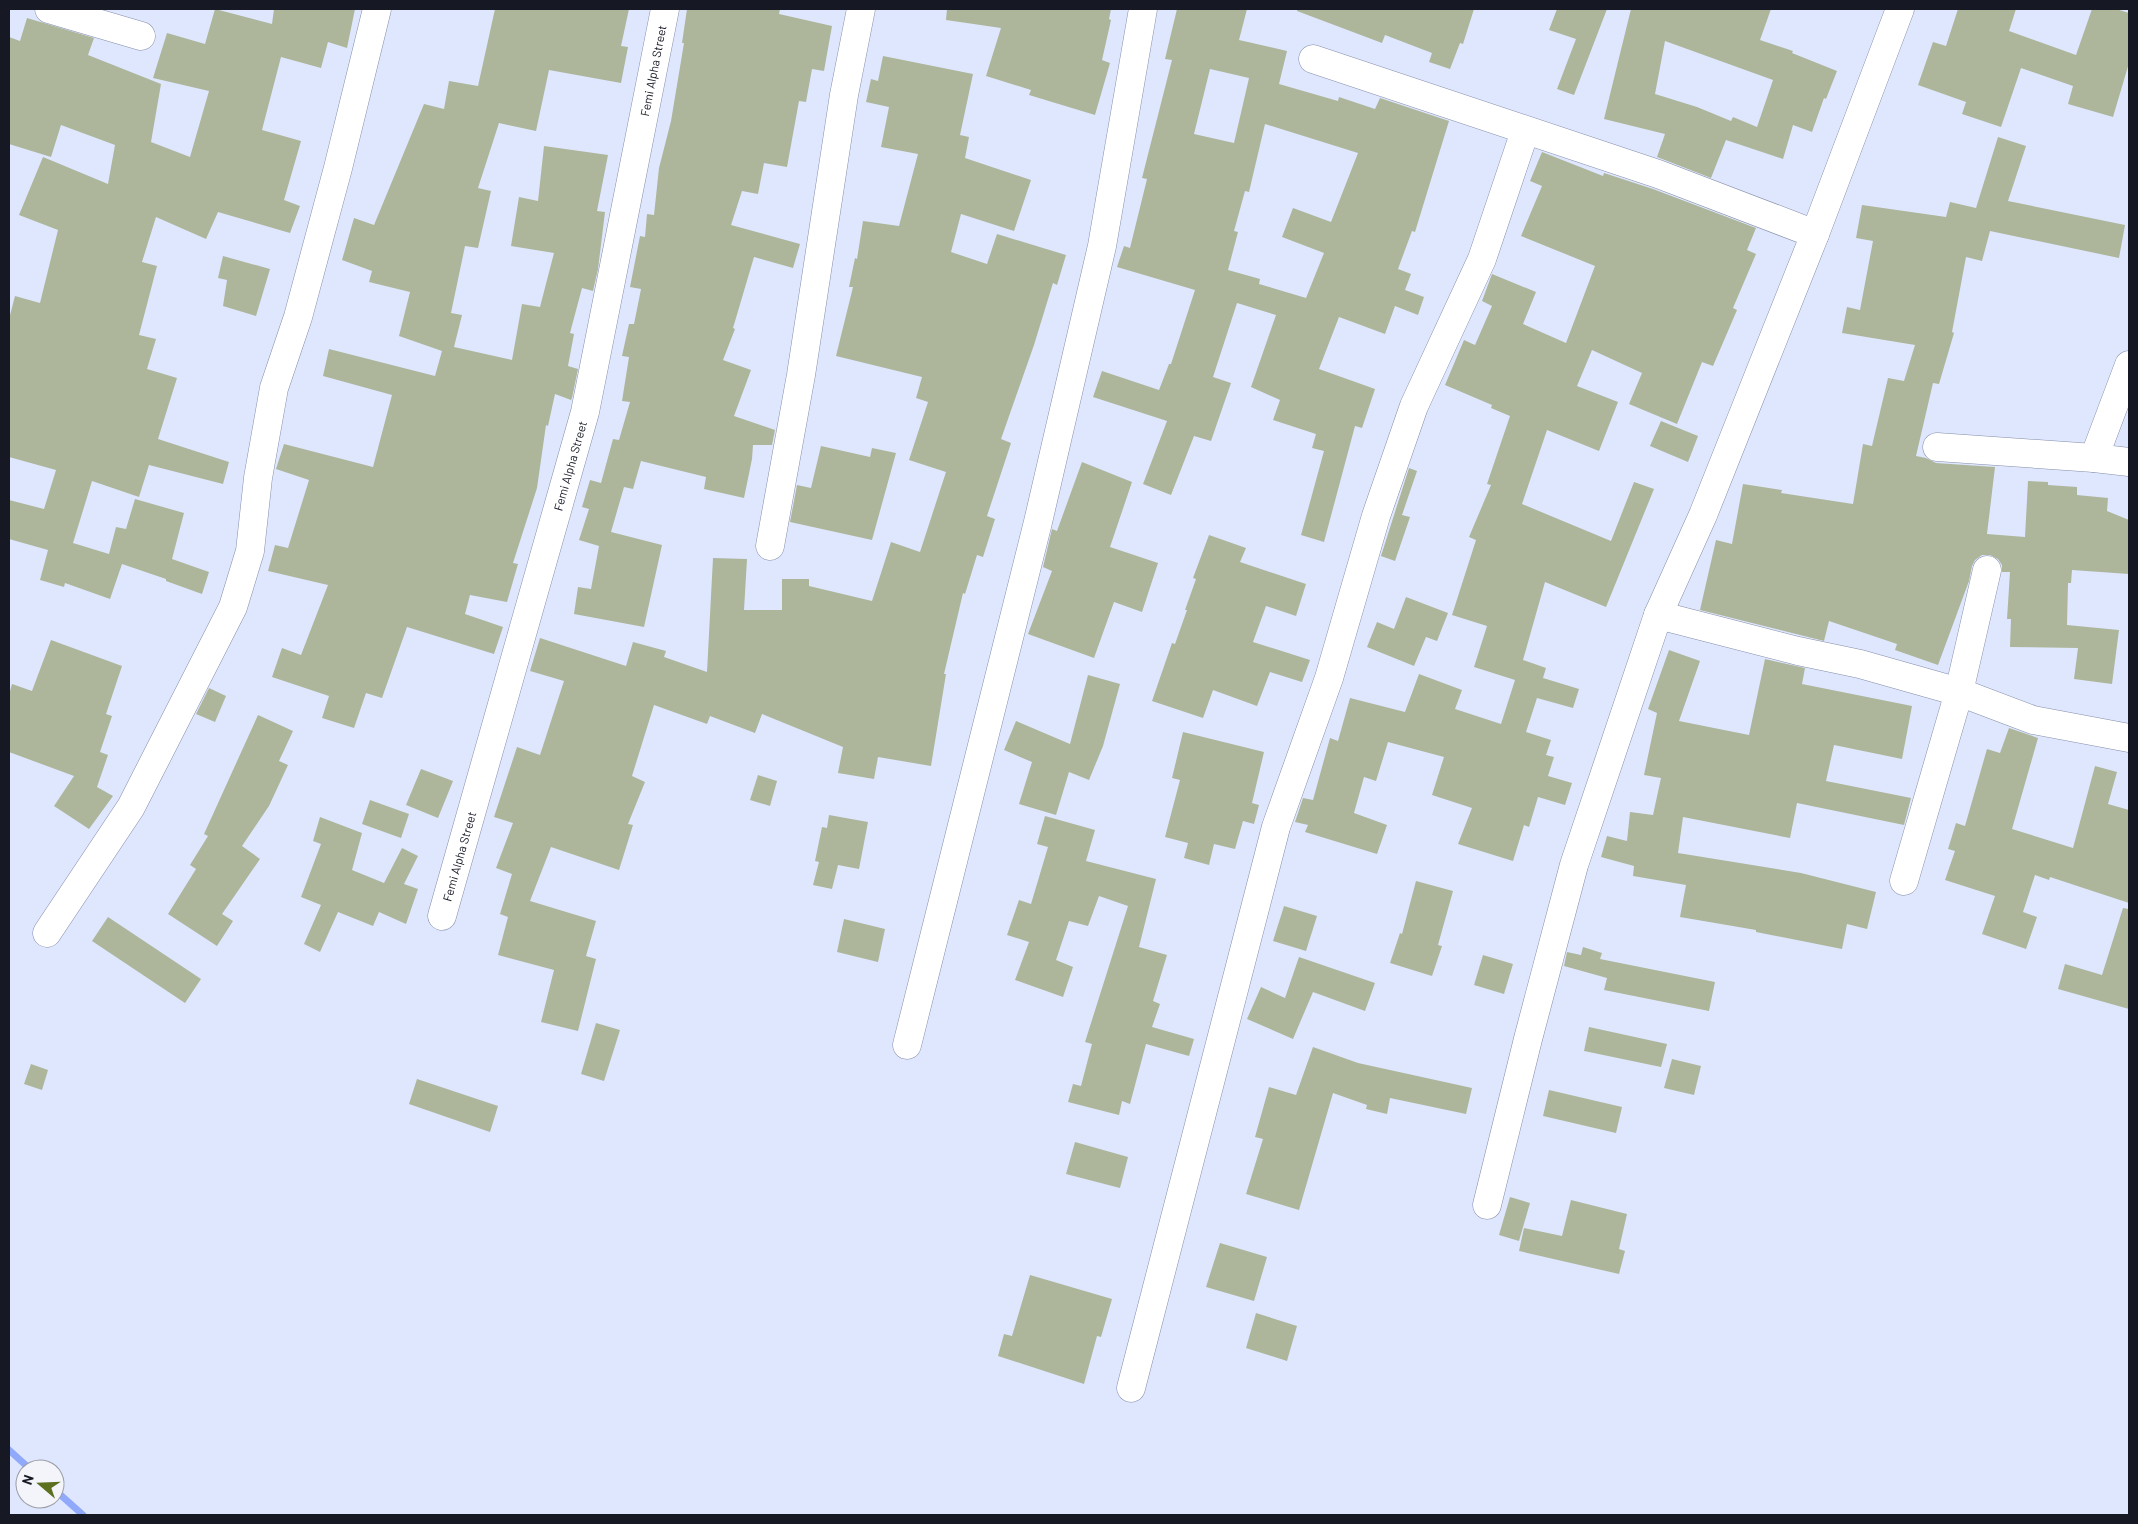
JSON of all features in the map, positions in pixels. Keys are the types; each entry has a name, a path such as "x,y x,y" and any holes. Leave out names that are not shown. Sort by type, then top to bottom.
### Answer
{"street":[{"path":"49,9 141,36"},
{"path":"47,933 131,808 233,607 250,551 258,478 274,388 298,317 338,168 377,9"},
{"name":"Femi Alpha Street","path":"442,916 584,412 666,9"},
{"path":"770,546 801,375 844,96 861,9"},
{"path":"907,1045 1038,522 1102,246 1143,9"},
{"path":"1488,1205 1528,1039 1574,865 1658,615 1703,515 1815,234 1900,9"},
{"path":"1313,59 1658,174 1815,234"},
{"path":"1132,1388 1276,827 1329,678 1376,516 1414,406 1482,259 1525,131"},
{"path":"2094,458 2129,365"},
{"path":"1937,447 2129,462"},
{"path":"1904,881 1959,692 1987,570"},
{"path":"1658,615 1798,651 1860,664 1959,692 2032,720 2129,738"}],"building":[{"path":"215,9 272,24 274,9 355,9 347,48 328,42 321,68 281,57 262,130 301,141 284,200 300,206 290,233 218,212 206,239 156,217 142,262 157,266 139,335 156,339 147,369 177,378 158,439 229,462 223,484 149,465 139,497 92,481 73,543 109,554 116,527 126,529 135,499 184,513 172,559 209,572 202,594 122,564 110,599 65,583 64,587 40,580 48,550 9,539 9,500 44,509 56,470 9,457 9,319 15,296 40,303 58,230 19,215 43,157 108,184 115,145 61,125 51,157 9,144 9,37 20,41 27,18 94,38 88,55 161,84 151,142 190,157 209,91 153,78 167,33 205,44"},
{"path":"495,9 629,9 621,46 628,47 621,83 549,70 536,131 499,123 478,188 491,191 478,248 465,246 451,313 462,315 454,347 512,360 522,304 540,307 554,253 511,246 519,197 538,201 544,146 608,155 597,211 605,212 598,269 593,291 582,288 570,333 574,334 568,366 578,369 572,398 571,400 555,394 548,426 546,425 537,488 513,563 518,564 507,602 470,595 465,614 503,627 494,654 407,627 382,698 366,693 354,728 322,718 329,696 272,677 282,648 301,655 328,585 268,571 275,545 288,548 309,480 276,469 284,444 373,467 392,395 323,376 329,349 435,376 442,351 399,336 410,292 369,282 372,271 342,260 354,218 374,225 424,104 444,109 449,81 478,86"},
{"path":"687,9 780,9 779,14 832,26 824,71 812,69 806,102 799,101 787,167 764,163 758,194 742,191 731,225 800,244 793,268 754,257 733,328 735,329 723,360 751,370 734,416 775,430 772,445 753,445 744,498 704,489 706,477 641,461 633,489 624,487 611,532 662,545 644,627 574,614 578,587 591,589 599,546 579,540 589,509 582,507 590,480 601,483 613,439 619,440 630,402 622,401 629,357 622,356 629,324 634,324 641,289 630,287 640,236 645,237 647,214 654,215 659,168 671,121 684,43 682,43"},
{"path":"947,9 1111,9 1109,19 1111,20 1102,60 1110,63 1095,115 1029,95 1031,90 986,76 1001,28 946,20"},
{"path":"1177,9 1247,9 1239,40 1287,51 1279,84 1338,101 1339,97 1375,109 1380,98 1449,121 1415,232 1412,231 1398,269 1411,274 1405,290 1424,297 1418,315 1395,306 1385,334 1339,317 1319,369 1375,389 1362,428 1355,426 1324,542 1301,535 1324,451 1312,448 1316,434 1273,420 1280,400 1251,387 1276,315 1237,303 1213,377 1231,383 1211,441 1194,436 1171,495 1143,484 1167,421 1093,397 1102,371 1159,390 1169,364 1171,364 1195,290 1117,267 1124,246 1130,248 1147,179 1142,178 1172,60 1165,59","holes":["1210,69 1249,78 1234,143 1194,134","1265,124 1358,153 1331,222 1293,208 1282,237 1324,253 1306,298 1259,284 1260,279 1228,270 1238,232 1234,231 1245,191 1249,192"]},
{"path":"1297,9 1474,9 1463,44 1460,43 1450,69 1429,62 1432,53 1385,35 1382,43 1297,11"},
{"path":"1557,9 1607,9 1574,95 1557,89 1576,39 1549,30"},
{"path":"1631,9 1771,9 1760,40 1793,51 1792,53 1837,71 1826,99 1824,98 1812,132 1793,125 1783,159 1726,140 1711,178 1657,157 1665,134 1604,119","holes":["1665,41 1773,80 1757,127 1733,117 1731,121 1697,107 1655,94"]},
{"path":"1958,9 2016,9 2009,31 2076,55 2092,9 2116,9 2129,13 2129,63 2113,117 2068,104 2073,86 2021,68 2001,127 1962,114 1966,102 1918,85 1933,42 1946,46"},
{"path":"883,56 973,74 960,135 969,137 965,158 1031,180 1014,231 961,214 951,252 987,264 997,234 1066,255 1057,285 1053,283 1034,345 1001,439 1011,443 987,516 995,519 983,557 977,555 965,594 963,593 944,674 946,674 931,766 878,757 874,779 838,773 843,747 762,714 755,733 710,716 707,724 654,705 632,776 645,782 628,824 633,825 619,870 551,847 530,901 596,921 586,956 596,959 578,1031 541,1022 554,970 498,955 508,917 500,914 512,874 496,868 513,823 494,817 517,747 540,755 564,681 530,671 540,638 626,666 633,642 666,651 664,657 707,672 713,558 747,559 744,610 782,610 782,579 809,579 809,586 872,601 891,542 920,552 946,472 909,460 928,402 916,398 922,377 836,356 853,287 849,287 855,258 857,259 863,221 899,226 918,154 881,147 889,107 866,102 871,79 878,81"},
{"path":"1998,137 2026,146 2008,201 2125,225 2119,258 1990,231 1982,261 1966,257 1952,332 1954,333 1939,384 1933,383 1916,456 1936,463 1995,467 1987,534 2025,537 2028,481 2048,482 2048,485 2077,487 2077,495 2108,498 2107,511 2129,520 2129,574 2072,570 2071,583 2068,583 2067,625 2119,630 2112,684 2074,679 2078,648 2010,647 2011,619 2007,619 2010,572 2002,572 2002,565 1998,559 1990,555 1982,555 1975,560 1972,566 1969,581 1938,665 1895,650 1897,644 1829,621 1824,641 1700,610 1716,540 1732,544 1743,484 1782,490 1781,493 1853,504 1863,444 1872,446 1888,378 1904,381 1915,345 1842,333 1847,307 1860,310 1873,241 1856,238 1862,205 1946,217 1950,202 1976,208"},
{"path":"1542,152 1603,176 1604,173 1653,189 1756,228 1747,250 1756,254 1733,308 1737,310 1713,366 1702,362 1677,424 1629,404 1642,373 1592,350 1577,386 1618,402 1599,451 1547,430 1522,504 1611,541 1634,482 1654,489 1606,607 1545,582 1523,660 1546,668 1543,678 1579,689 1573,708 1537,698 1526,732 1551,740 1546,755 1554,757 1548,776 1572,783 1565,805 1538,797 1529,827 1524,825 1513,861 1458,844 1472,808 1432,795 1444,757 1388,742 1376,781 1364,777 1354,813 1387,825 1377,854 1305,832 1308,825 1295,822 1303,798 1313,800 1330,738 1338,741 1350,698 1405,712 1419,674 1462,690 1455,709 1501,724 1515,680 1474,667 1487,626 1452,615 1476,540 1469,537 1491,485 1487,484 1510,416 1491,408 1492,405 1445,385 1464,340 1475,345 1492,306 1482,301 1492,274 1536,292 1523,324 1566,343 1595,266 1521,236 1542,186 1530,181"},
{"path":"223,256 270,269 256,316 223,306 227,280 218,278"},
{"path":"1661,421 1698,436 1688,462 1650,446"},
{"path":"821,446 870,457 872,448 896,453 872,540 790,522 797,485 811,488"},
{"path":"1082,462 1132,482 1110,547 1158,563 1142,612 1114,602 1094,658 1028,634 1052,571 1043,567 1052,529 1057,531"},
{"path":"1409,468 1417,471 1402,515 1410,517 1395,561 1381,556"},
{"path":"1209,535 1246,548 1240,562 1306,584 1296,616 1266,606 1253,642 1310,660 1302,682 1270,672 1257,706 1213,690 1203,718 1152,701 1172,643 1175,644 1187,610 1185,610 1196,579 1193,578"},
{"path":"1406,597 1448,613 1437,641 1426,637 1414,666 1367,647 1377,622 1394,629"},
{"path":"51,640 122,666 106,714 112,716 100,752 108,755 97,787 113,796 89,829 54,806 74,776 9,752 9,695 12,684 32,691"},
{"path":"1669,650 1700,661 1679,721 1749,735 1765,659 1805,668 1802,684 1912,706 1902,759 1834,745 1826,781 1911,798 1904,825 1797,803 1790,838 1683,817 1678,853 1801,873 1876,892 1867,929 1847,924 1842,949 1756,932 1756,930 1680,917 1686,885 1633,876 1634,866 1601,857 1607,836 1627,841 1630,812 1653,815 1661,778 1644,775 1657,713 1648,709"},
{"path":"1088,675 1120,684 1103,746 1089,780 1069,772 1056,815 1019,804 1032,762 1004,750 1016,721 1070,744"},
{"path":"209,688 226,696 215,722 196,714"},
{"path":"258,715 293,731 279,761 288,765 269,806 242,846 260,859 222,914 233,921 217,946 168,914 196,869 190,865 208,836 204,834"},
{"path":"2009,728 2038,738 2012,829 2073,848 2095,766 2117,772 2108,804 2129,810 2129,903 2050,877 2049,880 2035,875 2023,912 2037,917 2026,949 1982,934 1995,896 1945,880 1955,851 1948,849 1956,823 1965,826 1987,749 2000,753"},
{"path":"1183,732 1264,752 1252,803 1259,805 1254,824 1243,821 1235,849 1214,844 1209,865 1184,858 1188,843 1165,837 1180,780 1172,778"},
{"path":"421,769 453,781 438,818 406,805"},
{"path":"758,775 777,781 770,806 750,800"},
{"path":"370,800 409,814 401,838 362,824"},
{"path":"829,815 868,822 859,869 838,865 832,889 813,885 819,862 815,861 822,827 827,828"},
{"path":"1045,816 1095,830 1086,861 1156,879 1139,947 1167,955 1153,1001 1160,1004 1152,1027 1194,1039 1189,1056 1146,1044 1130,1104 1122,1101 1119,1115 1068,1102 1073,1084 1081,1086 1092,1044 1085,1042 1128,906 1099,896 1088,926 1069,921 1056,960 1073,967 1063,997 1015,980 1029,942 1007,935 1019,900 1031,904 1048,847 1037,844"},
{"path":"320,817 362,833 352,870 384,883 402,848 418,856 404,884 418,889 406,924 379,912 373,926 338,912 320,952 304,944 321,905 301,897 321,844 313,841"},
{"path":"1416,881 1453,891 1438,945 1442,946 1432,976 1390,963 1400,933 1402,934"},
{"path":"1284,906 1317,916 1306,951 1273,941"},
{"path":"2123,908 2129,909 2129,1009 2058,989 2065,964 2102,975"},
{"path":"108,917 201,979 185,1003 92,941"},
{"path":"844,919 885,929 878,962 837,952"},
{"path":"1583,947 1602,953 1600,959 1715,982 1709,1011 1604,990 1607,978 1564,966 1567,952 1581,955"},
{"path":"1483,955 1513,964 1504,994 1474,985"},
{"path":"1299,957 1375,983 1365,1011 1313,992 1293,1039 1247,1019 1261,987 1285,998"},
{"path":"596,1023 620,1030 604,1081 581,1074"},
{"path":"1589,1027 1667,1044 1661,1067 1584,1051"},
{"path":"1313,1047 1358,1063 1472,1088 1466,1114 1390,1098 1387,1114 1366,1109 1367,1105 1333,1093 1299,1210 1246,1194 1263,1139 1255,1137 1269,1087 1296,1095"},
{"path":"1672,1059 1701,1066 1694,1095 1664,1088"},
{"path":"31,1064 48,1070 42,1090 24,1084"},
{"path":"417,1079 498,1106 490,1132 409,1104"},
{"path":"1549,1090 1622,1107 1616,1133 1543,1116"},
{"path":"1075,1142 1128,1157 1120,1188 1066,1174"},
{"path":"1510,1197 1530,1203 1519,1241 1499,1235"},
{"path":"1571,1200 1627,1214 1619,1249 1625,1251 1619,1274 1519,1251 1524,1228 1562,1236"},
{"path":"1220,1243 1267,1257 1254,1301 1206,1287"},
{"path":"1030,1275 1112,1299 1101,1337 1097,1336 1084,1384 998,1356 1004,1334 1012,1336"},
{"path":"1256,1313 1297,1326 1287,1361 1246,1348"}],"waterway":[{"path":"9,1450 19,1459"},
{"path":"65,1499 83,1515"}]}
